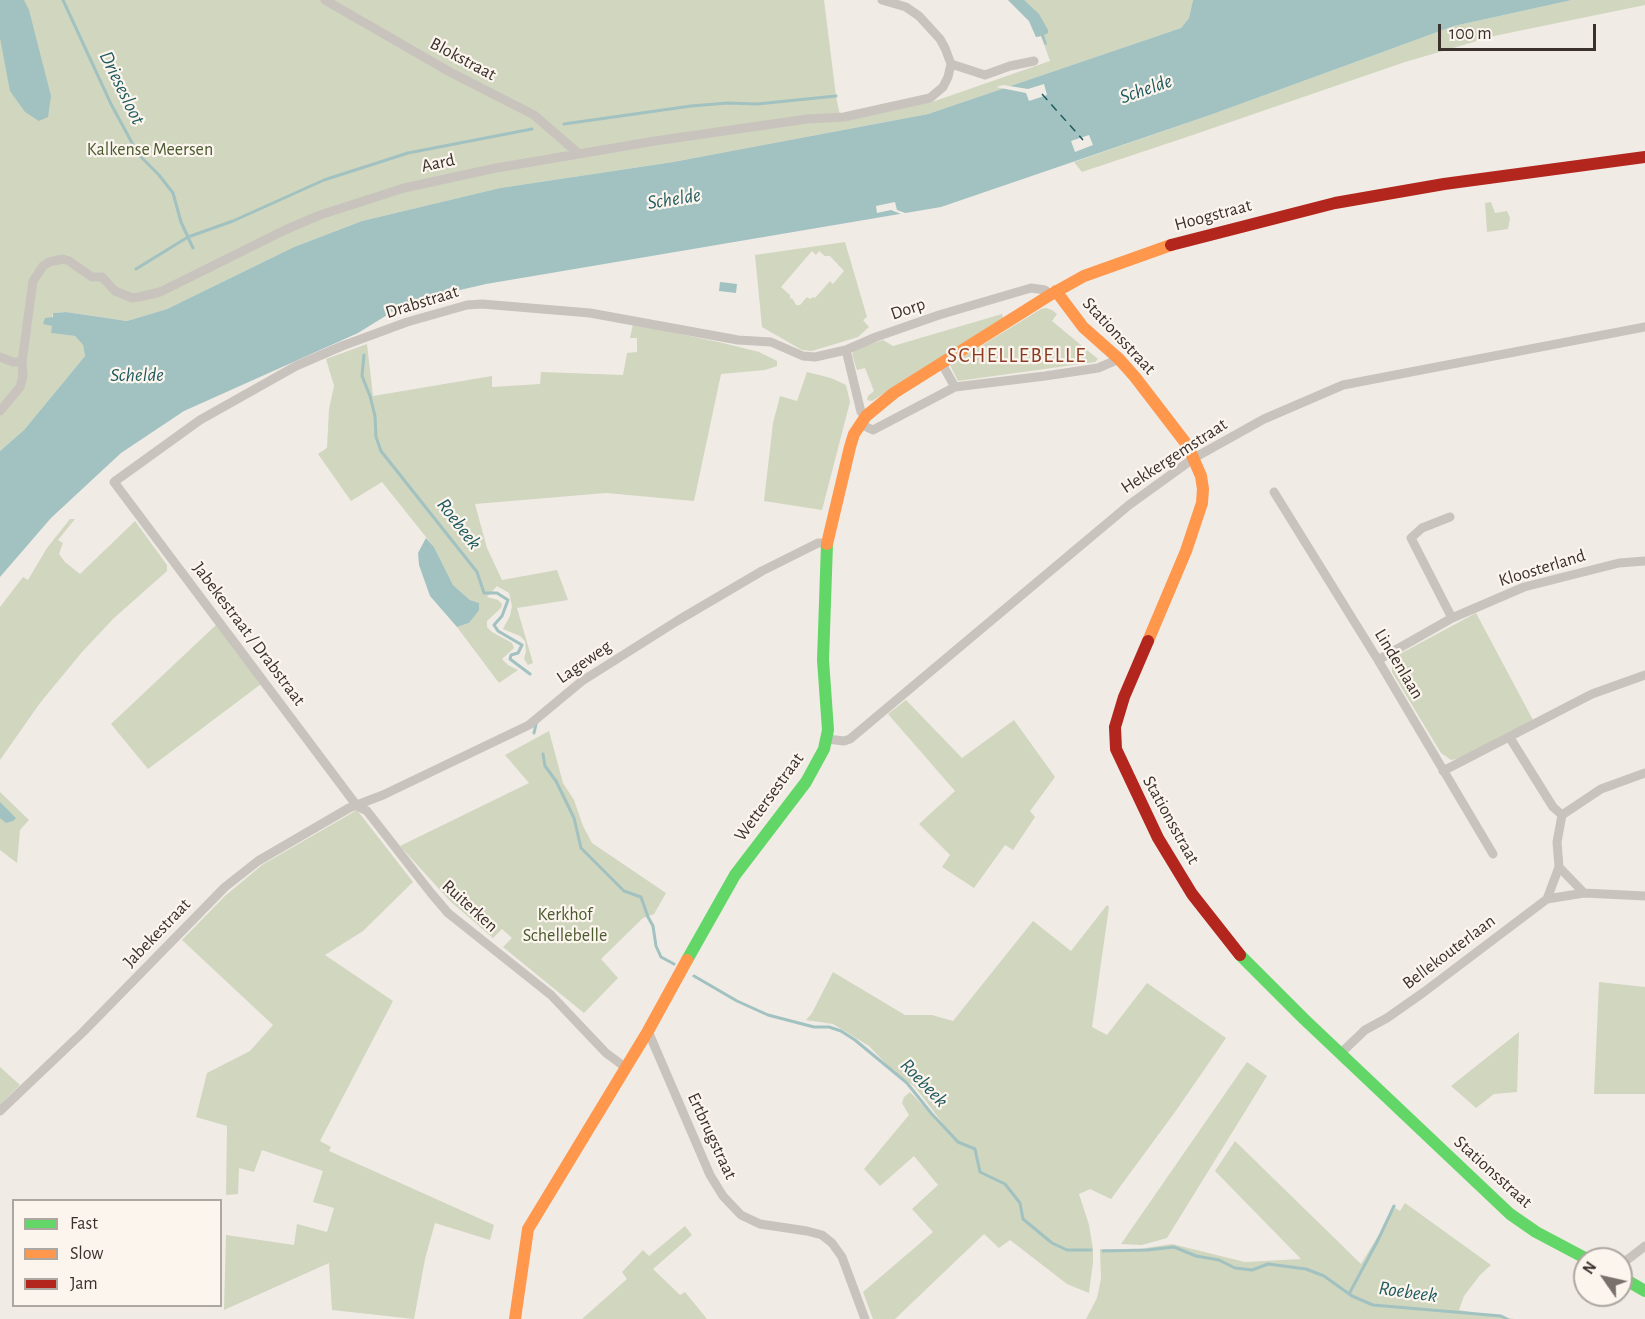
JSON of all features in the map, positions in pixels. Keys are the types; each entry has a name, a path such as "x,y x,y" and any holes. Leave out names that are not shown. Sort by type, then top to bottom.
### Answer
{"main road":[{"name":"Hoogstraat","path":"850,447 863,420 894,393 1053,293 1084,276 1137,256 1193,239 1335,203 1444,184 1645,157"},
{"name":"Stationsstraat","path":"1053,293 1083,327 1119,359 1188,446 1203,489 1202,503 1186,551 1119,711 1114,736 1116,749 1134,793 1158,838 1192,894 1237,952 1510,1214 1536,1232 1573,1252"},
{"name":"Wettersestraat","path":"515,1319 528,1229 538,1210 648,1032 735,875 807,782 821,756 827,739 828,718 823,650 827,543 850,447"}],"street":[{"name":"Blokstraat","path":"325,0 450,72 534,115 579,154"},
{"path":"882,0 906,7 919,16 940,39 951,64 985,75 1034,61"},
{"name":"Aard","path":"0,411 20,387 33,281 43,266 49,262 63,259 69,261 92,277 102,277 115,291 132,298 139,297 160,292 285,230 374,196 434,180 579,154 791,121 844,117 919,101 930,98 943,87 951,64"},
{"name":"Dorp","path":"846,350 876,336 1031,288 1053,293"},
{"name":"Drabstraat","path":"114,482 200,420 296,366 407,322 467,305 482,304 590,313 738,340 771,342 803,356 815,357 846,350"},
{"name":"Hekkergemstraat","path":"827,739 844,741 850,739 1119,513 1194,458 1264,419 1343,385 1645,327"},
{"path":"846,350 863,420 873,430 955,387 1098,368 1119,359"},
{"path":"0,357 13,362 22,362"},
{"path":"942,364 955,387"},
{"name":"Jabekestraat / Drabstraat","path":"114,482 357,806"},
{"name":"Lindenlaan","path":"1274,492 1378,660 1493,854"},
{"path":"1450,517 1422,528 1411,538 1452,618"},
{"name":"Lageweg","path":"357,806 529,725 597,670 791,556 818,543 827,543"},
{"name":"Kloosterland","path":"1378,660 1452,618 1524,587 1619,563 1645,561"},
{"path":"1443,771 1592,694 1645,675"},
{"path":"1510,738 1553,807 1562,814"},
{"path":"1547,899 1559,867 1557,842 1562,814 1601,789 1645,772"},
{"name":"Ruiterken","path":"357,806 367,811 448,913 551,995 606,1053 625,1067"},
{"name":"Jabekestraat","path":"0,1111 83,1032 239,874 300,836 349,808 357,806"},
{"path":"1559,867 1584,893"},
{"name":"Bellekouterlaan","path":"1341,1053 1365,1030 1387,1018 1424,992 1547,899 1584,893 1645,896"},
{"name":"Ertbrugstraat","path":"648,1032 710,1175 723,1196 741,1215 760,1224 807,1231 822,1235 832,1243 842,1257 865,1319"},
{"path":"1633,1255 1645,1246"}],"green space":[{"name":"Kalkense Meersen","path":"0,0 824,0 836,96 840,115 844,121 932,102 1050,61 1041,36 1036,37 1029,21 1008,0 1193,0 1189,18 1181,28 928,114 673,162 500,188 362,221 294,247 167,309 127,321 66,312 53,313 50,325 52,333 75,336 83,345 85,356 24,430 0,451"},
{"path":"1572,0 1645,0 1645,5 1494,36 1405,62 1082,172 1074,162 1454,26"},
{"path":"1491,202 1495,213 1507,211 1510,218 1508,229 1487,232 1485,203"},
{"path":"845,242 867,317 863,320 869,327 858,337 812,351 802,350 762,327 755,255","holes":["812,251 816,255 819,251 825,256 830,256 844,271 833,284 830,281 815,298 807,297 800,305 796,305 781,287"]},
{"path":"1046,308 1057,314 1052,321 1098,359 1095,362 958,381 950,365"},
{"path":"1002,314 1003,318 872,401 867,400 874,391 865,368 857,370 852,354 856,349 883,340 893,346"},
{"path":"633,324 759,352 777,361 777,366 765,370 721,374 694,501 606,493 475,504 487,548 502,580 557,570 568,600 517,608 533,663 528,665 524,659 525,641 520,636 503,629 512,606 509,593 497,586 487,597 498,600 502,604 501,608 487,621 487,627 512,643 514,648 502,659 518,670 499,683 457,627 469,623 479,603 470,600 453,585 434,547 382,482 351,501 318,454 327,448 329,409 334,386 326,359 367,344 373,396 492,376 492,387 540,384 541,372 623,375 627,353 637,352 637,338 630,338"},
{"path":"807,372 831,378 846,385 850,402 822,510 764,501 773,423 780,396 797,401"},
{"path":"70,519 75,519 58,540 63,543 59,554 80,574 135,521 167,565 167,571 114,618 82,652 40,703 0,760 0,607 23,577 28,580 47,548"},
{"path":"1476,613 1533,720 1465,757 1451,760 1441,753 1392,672 1392,662 1398,655"},
{"path":"216,625 261,684 148,769 111,724"},
{"path":"906,700 962,758 1014,720 1055,777 1030,811 1035,817 1013,850 1005,845 974,888 942,867 950,855 919,824 955,791 888,714"},
{"name":"Kerkhof Schellebelle","path":"549,731 563,783 574,800 592,843 666,893 654,914 643,918 601,959 618,978 584,1013 503,947 512,938 502,929 493,938 450,901 400,846 529,783 505,755"},
{"path":"0,792 29,820 20,830 17,863 0,850"},
{"path":"357,810 413,882 363,931 325,955 393,1001 320,1141 331,1147 329,1151 494,1225 490,1240 435,1223 425,1259 414,1319 332,1310 329,1263 224,1310 226,1235 294,1245 297,1224 327,1232 334,1208 313,1202 323,1171 262,1150 254,1172 239,1168 238,1194 226,1195 227,1126 196,1117 207,1073 250,1051 273,1025 182,940 225,896 262,865"},
{"path":"1107,905 1109,907 1092,1027 1107,1035 1147,983 1226,1038 1111,1199 1090,1189 1079,1194 1089,1225 1093,1249 1089,1293 1067,1284 1010,1240 999,1248 984,1234 895,1319 873,1319 863,1292 933,1232 912,1209 938,1185 914,1156 880,1186 864,1169 909,1115 902,1103 904,1097 910,1092 953,1137 915,1087 891,1069 869,1046 833,1024 806,1020 833,972 905,1015 932,1015 953,1021 1033,921 1071,951"},
{"path":"1599,982 1645,987 1645,1094 1594,1094"},
{"path":"1519,1032 1517,1092 1494,1094 1476,1108 1451,1086"},
{"path":"1247,1062 1267,1076 1167,1238 1142,1245 1121,1244"},
{"path":"0,1067 20,1085 0,1105"},
{"path":"1235,1141 1361,1264 1395,1208 1400,1211 1405,1203 1491,1265 1464,1296 1459,1310 1514,1319 1086,1319 1097,1298 1101,1279 1100,1249 1139,1249 1172,1244 1245,1262 1301,1259 1215,1171"},
{"path":"685,1226 692,1235 653,1269 680,1295 685,1292 707,1319 582,1319 627,1279 622,1272 643,1250 649,1256"}],"water":[{"path":"0,0 24,0 29,10 51,96 48,117 39,121 25,112 10,91 0,38"},
{"path":"1008,0 1024,0 1039,14 1048,30 1048,33 1044,35 1047,44 1045,45 1041,36 1036,37 1029,21"},
{"name":"Schelde","path":"1193,0 1572,0 1454,26 1213,114 941,207 486,284 408,302 358,333 184,411 121,453 51,518 0,577 0,451 24,430 85,356 83,345 75,336 51,333 52,326 43,324 45,318 53,317 53,313 66,312 127,321 167,309 294,247 362,221 500,188 673,162 928,114 1181,28 1189,18"},
{"path":"720,282 737,284 736,293 719,291"},
{"path":"426,538 434,547 453,585 470,600 479,603 479,610 469,623 457,627 430,596 419,565 418,553"},
{"path":"0,802 16,818 13,821 6,823 0,818"}],"pier":[{"path":"1044,84 1047,95 1029,101 1026,93 996,87 1003,85 1028,89"},
{"path":"1089,135 1093,145 1075,152 1071,141"},
{"path":"895,202 897,210 911,215 906,216 891,210 877,213 876,206"}],"waterway":[{"name":"Driesesloot","path":"63,0 111,104 138,154 173,193 181,222 193,248"},
{"path":"564,124 691,106 728,103 757,104 836,96"},
{"path":"136,269 188,237 233,221 324,180 408,153 532,129"},
{"name":"Roebeek","path":"364,355 362,376 370,396 375,416 376,437 381,451 477,572 484,593 497,593 508,600 502,616 494,625 498,631 522,645 518,653 511,655 510,659 530,674"},
{"name":"Roebeek","path":"534,733 536,724"},
{"name":"Roebeek","path":"543,754 545,766 556,781 574,818 581,848 624,891 641,897 653,926 656,946 661,957 674,964"},
{"name":"Roebeek","path":"694,976 737,1001 768,1015 814,1027 829,1027 855,1040 907,1083 958,1142 975,1149 980,1172 1005,1184 1020,1203 1023,1219 1052,1243 1067,1250 1091,1250"},
{"path":"1349,1294 1394,1206"},
{"name":"Roebeek","path":"1103,1251 1174,1247 1196,1256 1219,1260 1235,1268 1252,1270 1268,1264 1306,1269 1324,1276 1352,1296 1373,1305 1501,1316 1507,1319"}],"ferry route":[{"path":"1042,94 1083,140"}],"traffic: fast":[{"path":"687,960 735,875 806,782 824,749 828,730 823,660 827,544"},
{"path":"1240,955 1304,1019 1510,1214 1536,1232 1573,1252"},
{"path":"1633,1284 1645,1291"}],"traffic: slow":[{"path":"827,544 850,447 854,434 866,416 894,393 1050,295 1084,276 1171,245"},
{"path":"1056,291 1083,327 1119,359 1135,377 1188,446 1201,476 1202,503 1186,551 1148,641"},
{"path":"515,1319 528,1229 648,1031 687,960"}],"traffic: jam":[{"path":"1171,245 1335,203 1444,184 1645,157"},
{"path":"1148,641 1124,697 1115,727 1116,749 1158,838 1192,894 1240,955"}],"district":[{"name":"SCHELLEBELLE","path":"1017,356"}]}
